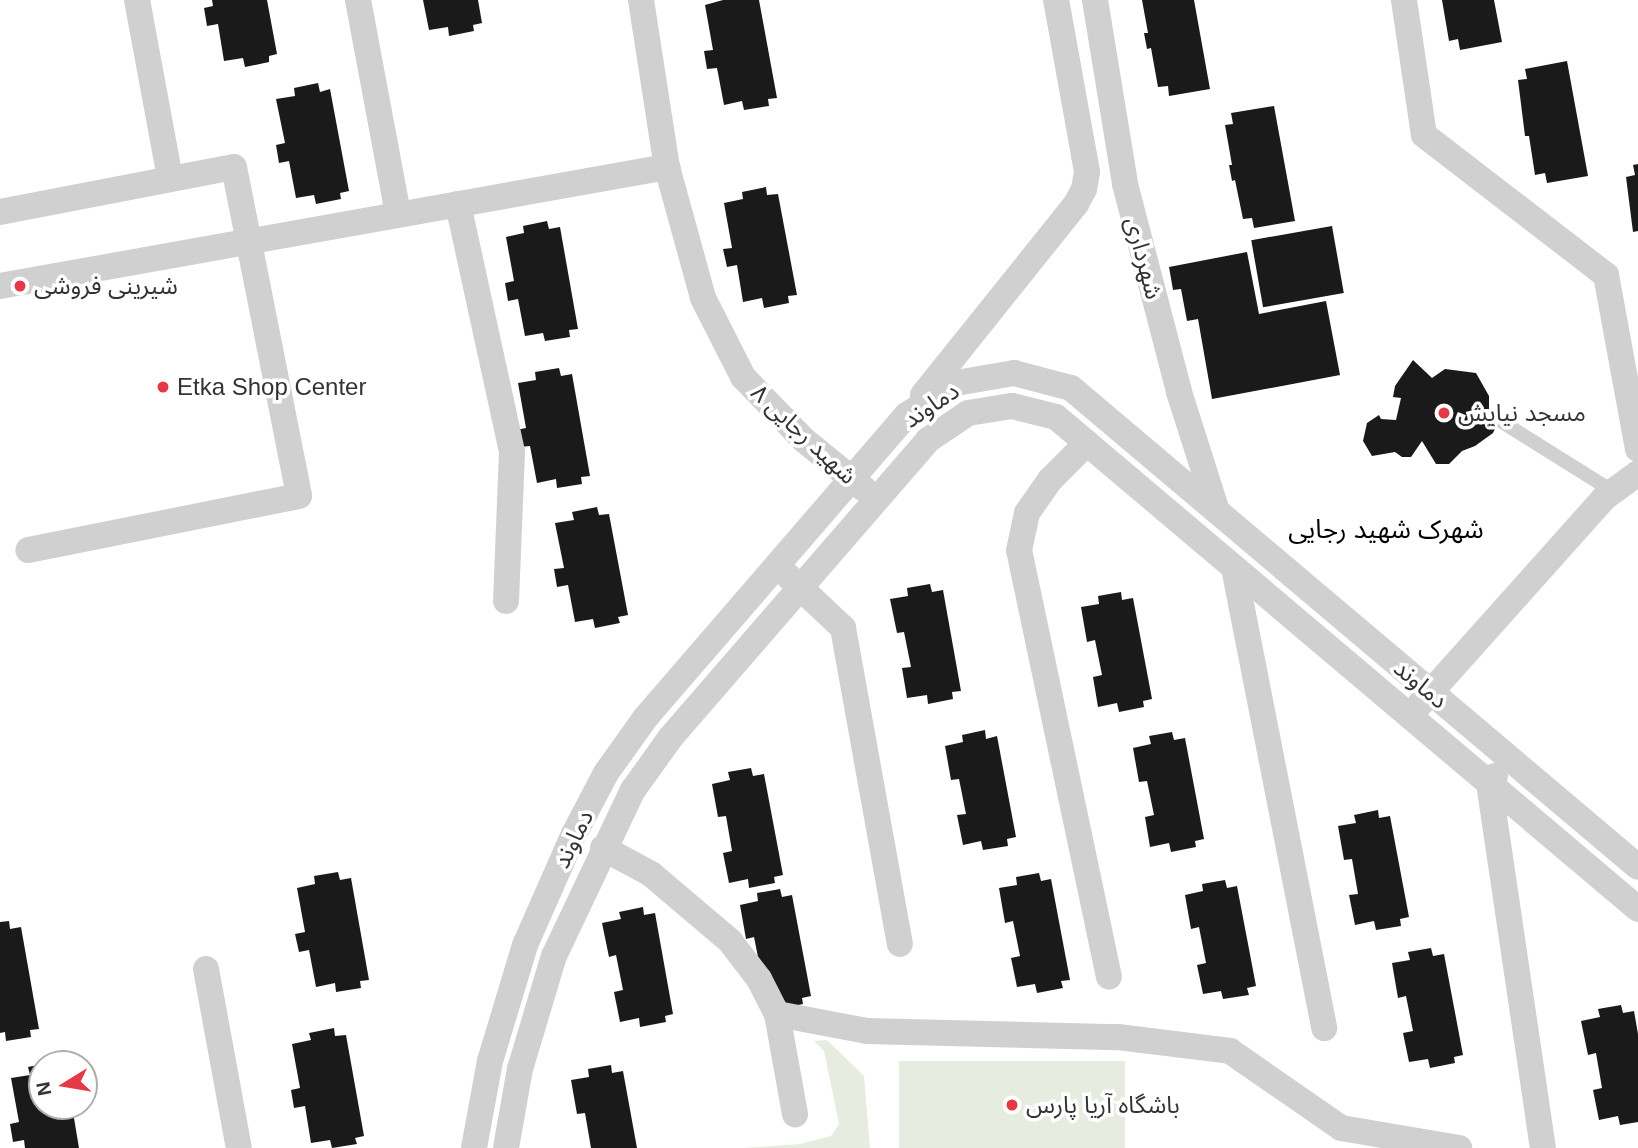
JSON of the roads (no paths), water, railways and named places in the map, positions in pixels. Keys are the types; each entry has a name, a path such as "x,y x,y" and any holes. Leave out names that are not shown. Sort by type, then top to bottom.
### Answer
{"street":[{"path":"136,0 170,178"},
{"path":"358,0 398,214"},
{"name":"شهید رجایی ۸","path":"641,0 667,167 702,298 743,376 804,440 877,499"},
{"path":"907,415 1076,204 1084,189 1087,172 1056,0"},
{"name":"شهرداری","path":"1095,0 1110,76 1125,184 1179,392 1217,511"},
{"path":"1404,0 1424,135 1606,275 1638,449"},
{"path":"1071,82 1110,76"},
{"path":"0,212 234,167 299,496 27,550"},
{"path":"0,286 667,167"},
{"path":"1084,189 1125,184"},
{"path":"458,204 512,452 506,601"},
{"name":"دماوند","path":"474,1148 490,1061 524,945 574,834 606,773 646,717 907,415 956,383 1014,373 1071,388 1638,867"},
{"name":"دماوند","path":"506,1148 520,1069 554,956 603,848 633,790 671,737 928,440 968,413 1012,406 1056,417 1638,909"},
{"path":"1087,443 1050,480 1027,513 1019,550 1109,977"},
{"path":"1410,716 1612,491 1638,472"},
{"path":"777,566 844,628 900,944"},
{"path":"1234,568 1324,1028"},
{"path":"1510,759 1489,783 1543,1148"},
{"path":"603,848 650,874 730,941 759,979 778,1014 795,1114"},
{"path":"206,969 239,1148"},
{"path":"778,1014 867,1031 1118,1037 1230,1051 1341,1128 1459,1148"}],"lane":[{"path":"1499,420 1612,491"}],"place":[{"name":"شیرینی فروشی","path":"20,286"},
{"name":"Etka Shop Center","path":"163,387"},
{"name":"مسجد نیایش","path":"1444,413"},
{"name":"باشگاه آریا پارس","path":"1012,1105"}],"district":[{"name":"شهرک شهید رجایی","path":"1386,530"}]}
